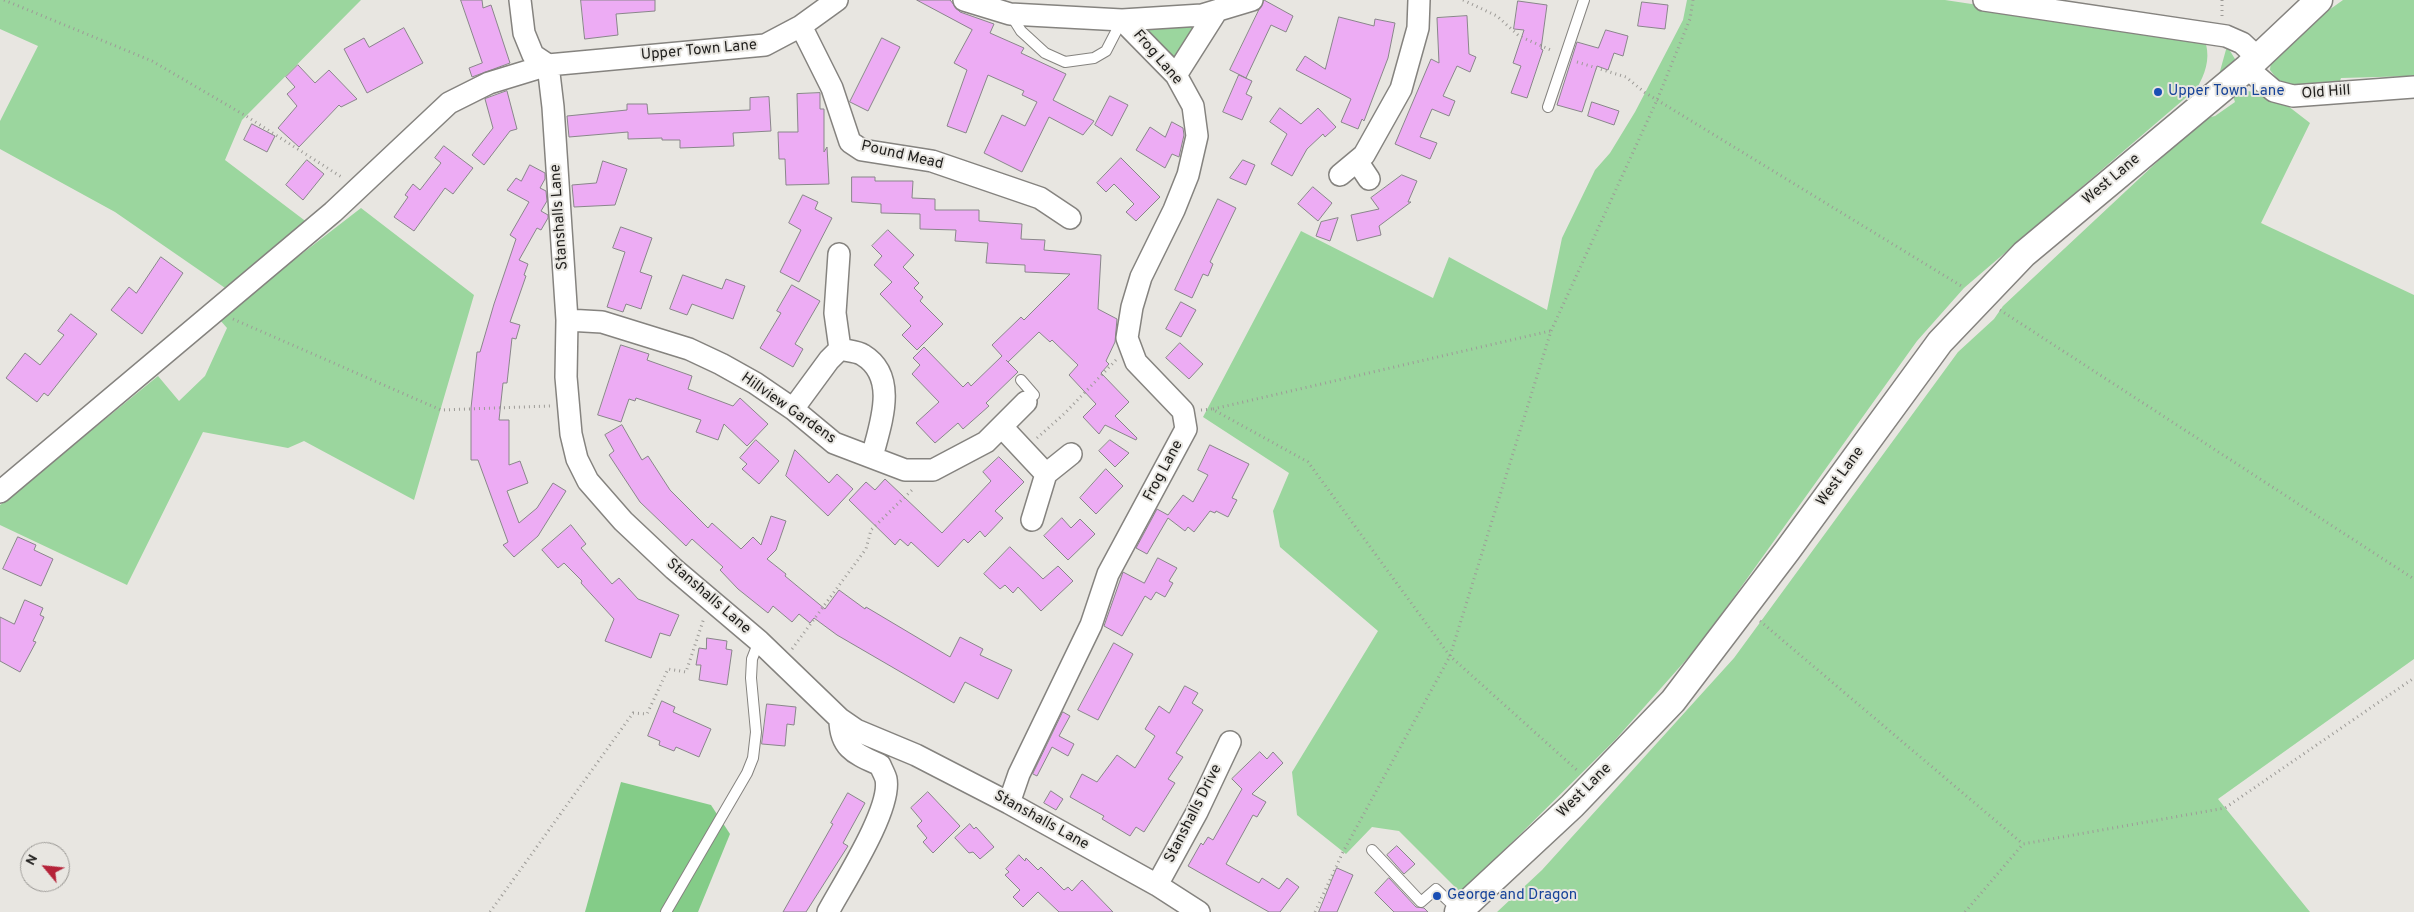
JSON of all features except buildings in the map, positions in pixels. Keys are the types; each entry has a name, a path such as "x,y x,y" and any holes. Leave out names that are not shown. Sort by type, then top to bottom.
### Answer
{"street":[{"path":"520,0 524,33 533,56 548,65"},
{"name":"Upper Town Lane","path":"0,492 216,312 359,188 449,103 489,83 548,65 765,45 801,26 837,0"},
{"path":"964,0 1010,14 1122,20 1216,12 1244,1"},
{"path":"1340,175 1364,155 1401,89 1418,28 1419,0"},
{"path":"1984,0 2226,36 2242,43 2253,63"},
{"name":"West Lane","path":"1459,912 1593,784 1673,701 1940,342 2024,254 2253,63 2319,0"},
{"path":"1176,75 1216,12"},
{"name":"Frog Lane","path":"1122,20 1176,75 1193,106 1197,136 1188,175 1174,210 1141,277 1129,330 1130,346"},
{"name":"Pound Mead","path":"801,26 832,88 850,142 862,150 932,161 1040,198 1070,218"},
{"name":"Old Hill","path":"2253,63 2274,91 2293,96 2414,87"},
{"name":"Stanshalls Lane","path":"548,65 553,106 567,320 566,377 568,406 577,459 588,481 624,521 710,601 759,640 840,719 856,730 916,754 1009,803 1157,885 1199,912"},
{"path":"1357,161 1369,179"},
{"path":"839,254 835,313 840,349"},
{"name":"Hillview Gardens","path":"567,320 602,322 688,349 721,364 793,409 834,443 905,470 933,470 986,442 1026,402"},
{"path":"1130,346 1136,362 1183,411"},
{"path":"793,409 829,360 840,349"},
{"path":"840,349 862,354 877,368 883,384 885,403 872,457"},
{"name":"Frog Lane","path":"1009,803 1019,774 1091,625 1108,574 1186,429 1183,411"},
{"path":"1002,427 1046,474"},
{"path":"1032,520 1046,474 1071,454"},
{"path":"828,912 872,830 886,794 886,780 880,765 850,750 840,732 840,719"},
{"name":"Stanshalls Drive","path":"1157,885 1197,812 1230,742"}],"lane":[{"path":"1548,107 1584,0"},
{"path":"1010,14 1021,31 1045,53 1065,62 1094,58 1106,51 1122,20"},
{"path":"1021,380 1034,395 1026,402"},
{"path":"666,912 747,774 753,758 756,732 751,678 752,659 759,640"},
{"path":"1372,850 1421,902 1436,889 1459,912"}],"path":[{"path":"4,0 152,60 246,116 359,188"},
{"path":"1463,0 1497,16 1519,36 1548,48 1564,58 1626,77 1657,100 1982,298 2414,579"},
{"path":"1315,912 1343,852 1450,656 1551,331 1657,100 1690,19 1693,0"},
{"path":"216,312 440,410 568,406"},
{"path":"1183,411 1212,409 1551,331"},
{"path":"1023,449 1065,414 1130,346"},
{"path":"1212,409 1308,462 1450,656 1593,784"},
{"path":"782,664 866,549 871,530 933,470"},
{"path":"490,912 633,713 647,714 668,669 686,672 710,601"},
{"path":"1744,608 2023,844"},
{"path":"1964,912 2023,844 2225,808 2414,678"}],"green space":[{"path":"0,0 361,0 242,120 225,160 308,223 228,290 115,212 0,149 0,121 38,46 0,29"},
{"path":"1687,0 1945,0 2144,30 2206,44 2207,61 2197,88 1964,288 1917,341 1701,643 1615,740 1461,893 1399,831 1372,827 1346,854 1297,815 1292,772 1378,631 1280,547 1273,511 1289,473 1203,417 1301,231 1433,298 1449,257 1547,310 1562,238 1595,170 1610,153 1635,112 1683,20"},
{"path":"2343,0 2414,0 2414,76 2341,78 2339,84 2299,88 2282,85 2270,70 2271,61 2308,25"},
{"path":"1200,23 1171,65 1138,24"},
{"path":"2227,46 2235,59 2233,66 2217,82"},
{"path":"2243,90 2288,106 2310,123 2261,223 2414,295 2414,659 2218,799 2310,912 1497,912 1542,870 1734,658 1958,352 1994,319 2003,306 2203,119 2215,116 2235,102 2233,96"},
{"path":"361,208 474,295 414,500 304,441 288,448 203,432 127,585 0,525 0,505 158,376 179,401 205,376 227,328 220,320 255,290"},
{"path":"621,782 711,805 730,834 698,912 585,912"}],"place":[{"name":"Upper Town Lane","path":"2158,92"},
{"name":"George and Dragon","path":"1437,896"}]}
